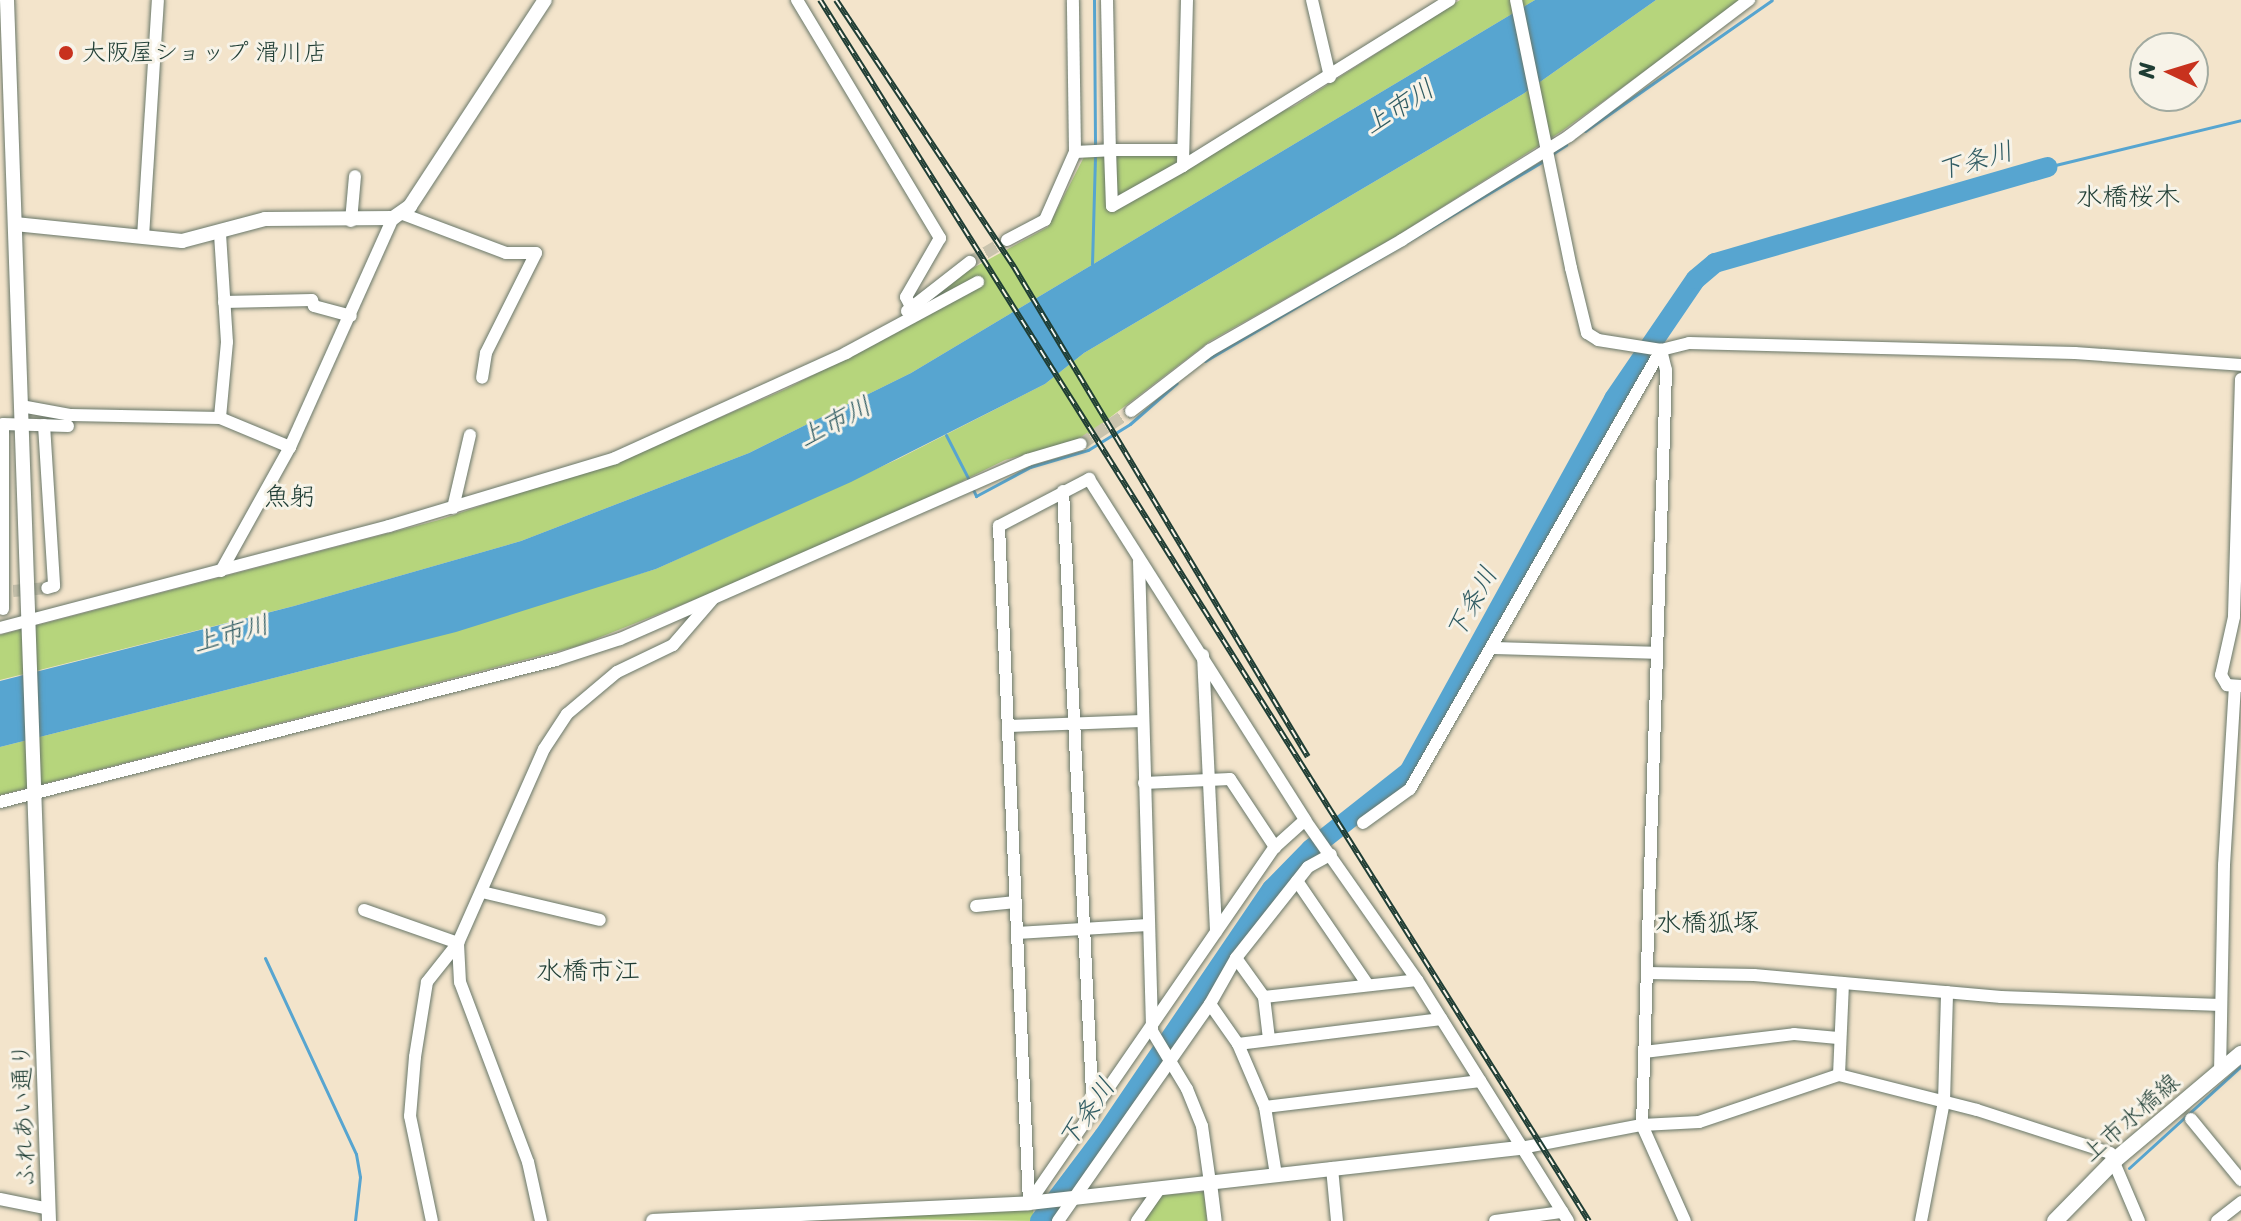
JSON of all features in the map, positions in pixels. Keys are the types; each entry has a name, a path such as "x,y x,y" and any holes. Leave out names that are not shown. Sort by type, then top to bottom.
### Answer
{"main road":[{"name":"上市水橋線","path":"2055,1221 2115,1160 2241,1054"}],"street":[{"name":"ふれあい通り","path":"7,0 7,224 22,423 49,1215"},
{"path":"143,237 158,0"},
{"path":"221,571 290,447 396,216 410,206 545,0"},
{"path":"797,0 940,238 906,297 911,307"},
{"path":"1007,240 1045,220 1075,152 1073,0"},
{"path":"1107,0 1112,206 1330,77 1450,0"},
{"path":"1183,166 1187,0"},
{"path":"1312,0 1330,77"},
{"path":"1516,0 1587,333 1598,340 1661,350 1689,343 2031,352 2241,365"},
{"path":"1131,411 1210,350 1402,240 1547,149 1707,37 1749,0"},
{"path":"1075,152 1181,150"},
{"path":"351,221 355,176"},
{"path":"7,224 182,241 220,234 265,219 351,221 396,216 506,253 536,253 486,353 482,378"},
{"path":"220,234 227,342 220,418"},
{"path":"892,328 911,307 970,262"},
{"path":"0,628 28,626 453,508 615,458 892,328 978,282"},
{"path":"224,302 312,300 314,306 351,316"},
{"path":"1363,823 1410,789 1661,350"},
{"path":"1661,350 1666,370 1642,1125 1685,1221"},
{"path":"2220,1073 2238,686 2221,675 2234,617 2241,379"},
{"path":"21,406 71,415 220,418 290,447"},
{"path":"3,609 8,592 3,424 68,426"},
{"path":"44,425 54,586 47,588"},
{"path":"453,508 470,435"},
{"path":"0,802 35,789 556,660 714,598 1027,460 1081,444"},
{"path":"1035,1202 1017,933 999,526 1089,479 1203,653 1308,823 1417,980 1565,1216 1495,1221"},
{"path":"1063,491 1093,1114"},
{"path":"1139,558 1148,925 1154,1034 1187,1089 1202,1126 1215,1221"},
{"path":"432,1221 410,1116 415,1057 427,982 458,943 544,749 567,714 617,672 673,645 714,598"},
{"path":"1492,648 1656,653"},
{"path":"1203,653 1216,932"},
{"path":"1009,726 1142,721"},
{"path":"1144,783 1230,779 1275,847"},
{"path":"1035,1202 1093,1114 1154,1034 1216,932 1275,847 1308,823"},
{"path":"1058,1221 1167,1060 1210,1004 1236,958 1308,867 1328,850"},
{"path":"1297,881 1368,985"},
{"path":"482,892 600,920"},
{"path":"976,906 1016,902"},
{"path":"364,910 458,943"},
{"path":"1017,933 1148,925"},
{"path":"458,943 460,982 528,1162 541,1221"},
{"path":"1236,958 1264,997 1269,1039"},
{"path":"1647,973 2221,1005"},
{"path":"1264,997 1417,980"},
{"path":"1839,1075 1838,1038 1843,983"},
{"path":"1921,1221 1944,1102 1947,992"},
{"path":"1210,1004 1238,1044 1265,1107 1276,1175"},
{"path":"1238,1044 1441,1019"},
{"path":"1644,1052 1794,1034 1838,1038"},
{"path":"653,1221 754,1219 1035,1202 1521,1148 1642,1125 1699,1122 1839,1075 1944,1102 2110,1153 2139,1221"},
{"path":"1265,1107 1480,1081"},
{"path":"2191,1119 2241,1180"},
{"path":"1332,1168 1337,1221"},
{"path":"1137,1221 1159,1190"},
{"path":"0,1199 49,1215"},
{"path":"2217,1221 2241,1202"}],"green space":[{"path":"1460,0 1535,0 911,373 749,453 521,541 294,606 0,680 0,635 439,520 638,453 786,389 893,334 962,274 1048,227 1084,157 1192,154 1296,105"},
{"path":"1656,0 1743,0 1562,131 1395,237 1210,341 1082,439 1005,460 834,544 578,646 0,795 0,747 365,655 656,569 898,459 1045,384 1084,353 1523,94"},
{"path":"1204,1192 1207,1221 1144,1221 1162,1195"},
{"path":"1033,1210 1035,1221 754,1217"}],"water":[{"name":"上市川","path":"1535,0 1656,0 1523,94 1084,353 1045,384 851,482 656,569 456,632 0,747 0,681 294,606 521,541 749,453 911,373"}],"waterway":[{"path":"1094,0 1095,148"},
{"path":"1585,131 1772,0"},
{"path":"2047,167 2241,120"},
{"path":"1552,154 1566,145"},
{"path":"1092,264 1095,156"},
{"path":"1205,361 1546,159"},
{"name":"下条川","path":"1040,1221 1104,1136 1272,889 1311,849 1409,772 1614,399 1696,279 1715,263 2047,167"},
{"path":"972,487 976,496 1030,467 1088,450 1130,424 1177,383"},
{"path":"946,435 969,480"},
{"path":"265,958 356,1154 360,1177 355,1221"},
{"path":"2129,1168 2241,1066"}],"tunnel":[{"path":"970,262 1007,240"},
{"path":"1081,444 1131,411"},
{"path":"13,591 47,588"}],"railway":[{"path":"820,0 1589,1221"},
{"path":"836,0 1014,267 1308,757"}],"place":[{"name":"大阪屋ショップ 滑川店","path":"66,53"}],"district":[{"name":"水橋桜木","path":"2128,197"},
{"name":"魚躬","path":"290,497"},
{"name":"水橋狐塚","path":"1707,923"},
{"name":"水橋市江","path":"588,971"}]}
